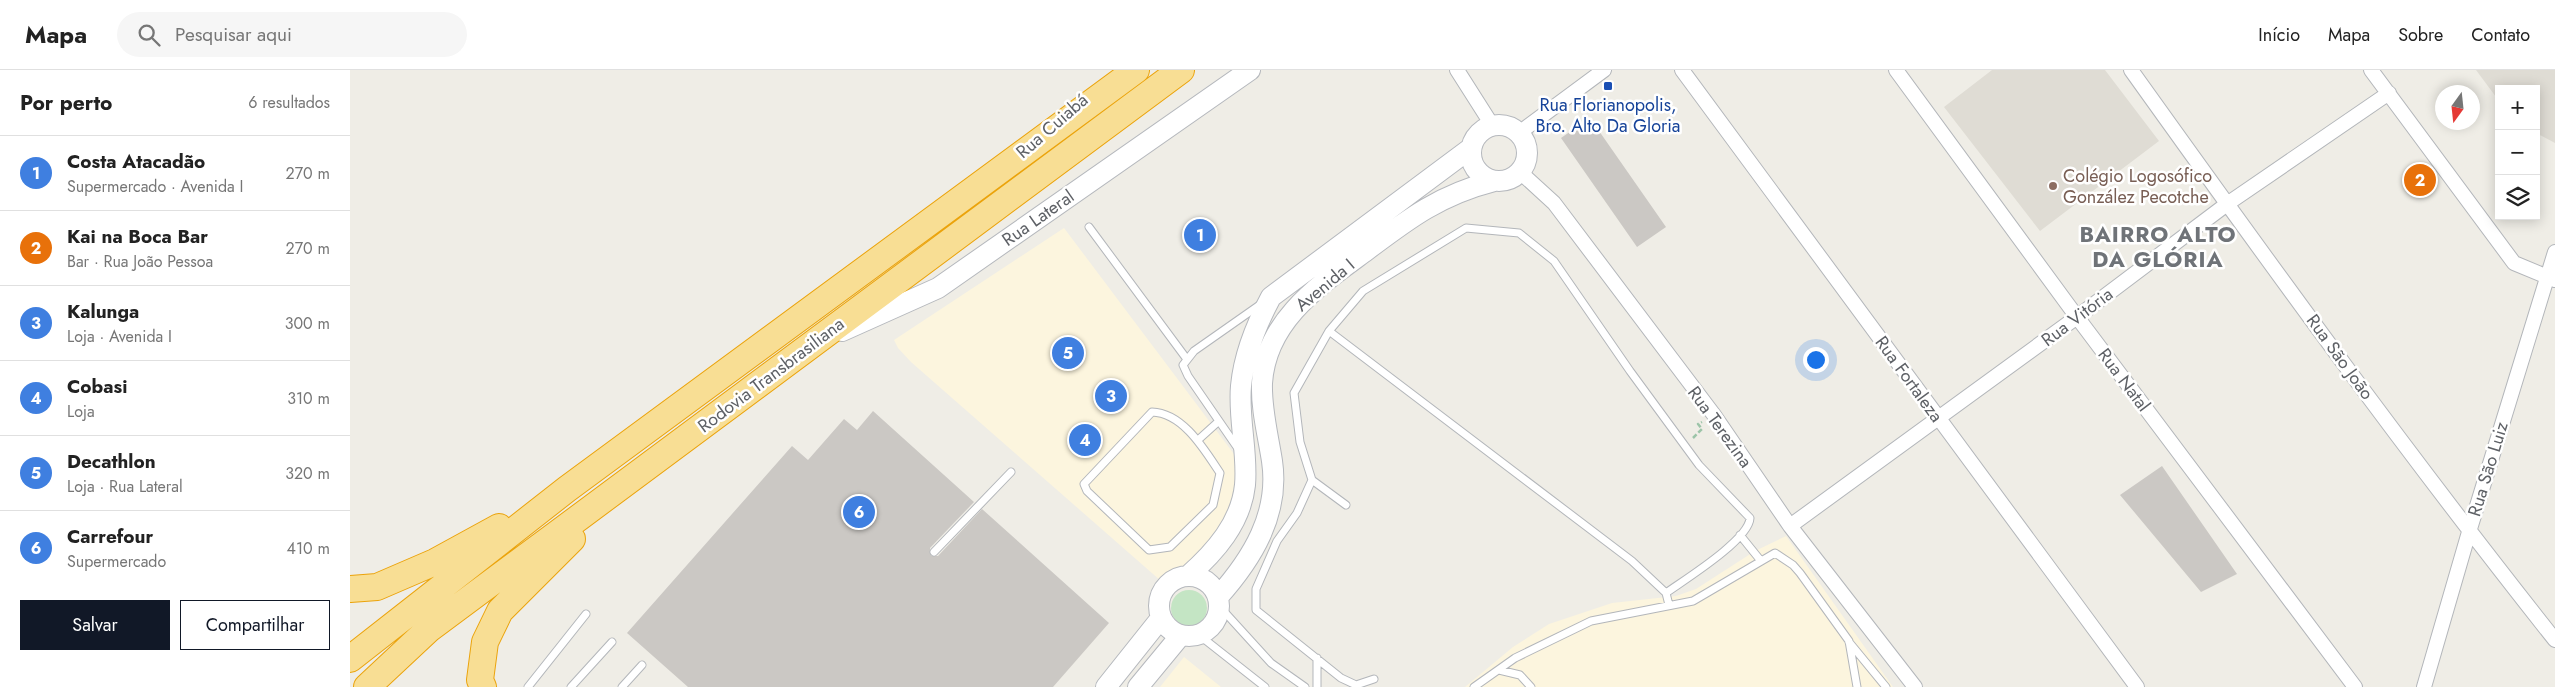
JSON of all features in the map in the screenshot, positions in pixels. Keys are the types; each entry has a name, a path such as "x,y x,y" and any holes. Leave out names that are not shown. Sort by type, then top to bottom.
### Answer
{"highway":[{"name":"Rodovia Transbrasiliana","path":"350,659 567,489 1136,70"},
{"name":"Rodovia Transbrasiliana","path":"367,687 428,629 1182,70"},
{"path":"483,687 480,680 485,642 500,611 636,476"},
{"path":"350,589 377,587 435,562 567,489"}],"street":[{"name":"Rua Cuiabá","path":"1010,163 1116,70"},
{"name":"Rua Lateral","path":"813,344 938,288 1250,70"},
{"path":"1457,70 1492,125"},
{"path":"1519,133 1604,70"},
{"name":"Rua Fortaleza","path":"1682,70 2137,687"},
{"name":"Rua Natal","path":"1896,70 2077,317 2355,687"},
{"name":"Rua São João","path":"2131,70 2227,204 2469,532 2555,640"},
{"path":"2371,70 2514,263 2551,279"},
{"name":"Rua Vitória","path":"1790,526 1939,419 2227,204 2389,93"},
{"path":"1492,125 1506,125 1519,133 1523,138 1527,153 1520,172 1512,178 1494,181 1486,178 1473,166 1471,148 1476,134 1481,129 1492,125"},
{"name":"Avenida I","path":"1188,576 1210,556 1226,536 1239,507 1245,485 1241,386 1254,332 1271,297 1471,148"},
{"name":"Rua Terezina","path":"1520,172 1554,203 1714,415 1790,526 1915,687"},
{"name":"Avenida I","path":"1219,602 1238,575 1266,525 1272,494 1272,464 1263,410 1262,382 1268,352 1281,328 1311,292 1416,214 1467,188 1494,181"},
{"name":"Rua São Luiz","path":"2424,687 2469,532 2551,279 2555,252"},
{"path":"1138,687 1190,635 1214,624 1219,602 1207,582 1188,576 1170,583 1160,599 1161,618 1166,626 1190,635"},
{"path":"1106,687 1161,618"}],"lane":[{"path":"1089,227 1186,358"},
{"path":"1346,505 1312,480 1300,442 1294,393 1329,331 1363,291 1466,228 1519,233 1554,261 1699,466 1750,518 1750,524 1740,535 1714,558 1666,593"},
{"path":"1244,456 1188,376 1183,365 1186,358 1271,297"},
{"path":"1329,331 1632,561 1666,593 1669,605"},
{"path":"1152,412 1165,412 1198,440 1220,473 1213,505 1170,547 1149,550 1087,491 1084,484 1152,412"},
{"path":"1198,440 1219,421"},
{"path":"934,552 1011,472"},
{"path":"1312,480 1297,513 1277,541 1256,589 1256,610 1342,678 1356,685 1374,679"},
{"path":"1740,535 1761,562"},
{"path":"1474,687 1515,658 1591,621 1694,601 1776,554 1793,565 1849,641 1886,687"},
{"path":"1219,602 1271,663 1305,687"},
{"path":"528,687 586,614"},
{"path":"1190,635 1265,687"},
{"path":"1849,641 1857,687"},
{"path":"572,687 612,642"},
{"path":"1317,658 1317,687"},
{"path":"622,687 642,664"},
{"path":"1498,670 1520,674 1531,687"},
{"path":"1481,687 1486,679"}],"path":[{"path":"1702,429 1698,424 1703,422"}],"shaded area":[{"name":"Colégio Logosófico González Pecotche","path":"1992,70 2105,70 2159,141 2040,231 1944,107"},
{"path":"2476,70 2555,70 2555,143 2540,135 2540,85 2495,85 2495,96"},
{"path":"1064,228 1243,466 1248,481 1206,558 1161,581 911,362 898,348 894,340"},
{"path":"1786,536 1893,687 1465,687 1513,647 1549,624 1612,603 1676,596 1696,589 1755,551"},
{"path":"1184,657 1221,687 1160,687"}],"green space":[{"path":"1189,590 1196,591 1202,595 1206,601 1206,615 1202,621 1196,625 1189,626 1182,625 1176,621 1172,615 1171,608 1172,601 1176,595 1182,591"}],"building":[{"path":"1590,118 1666,227 1637,247 1561,138"},
{"path":"873,411 974,502 930,548 931,556 938,556 982,509 1109,623 1053,687 688,687 627,633 792,446 808,460 844,419 857,430"},
{"path":"2162,466 2237,574 2201,592 2120,495"}],"place":[{"name":"Rua Florianopolis, Bro. Alto Da Gloria","path":"1608,86"},
{"name":"Kai na Boca Bar","path":"2420,180"},
{"name":"Colégio Logosófico González Pecotche","path":"2053,186"},
{"name":"Costa Atacadão","path":"1200,235"},
{"name":"Decathlon","path":"1068,353"},
{"name":"Kalunga","path":"1111,396"},
{"name":"Cobasi","path":"1085,440"},
{"name":"Carrefour","path":"859,512"}],"district":[{"name":"BAIRRO ALTO DA GLÓRIA","path":"2158,246"}]}
